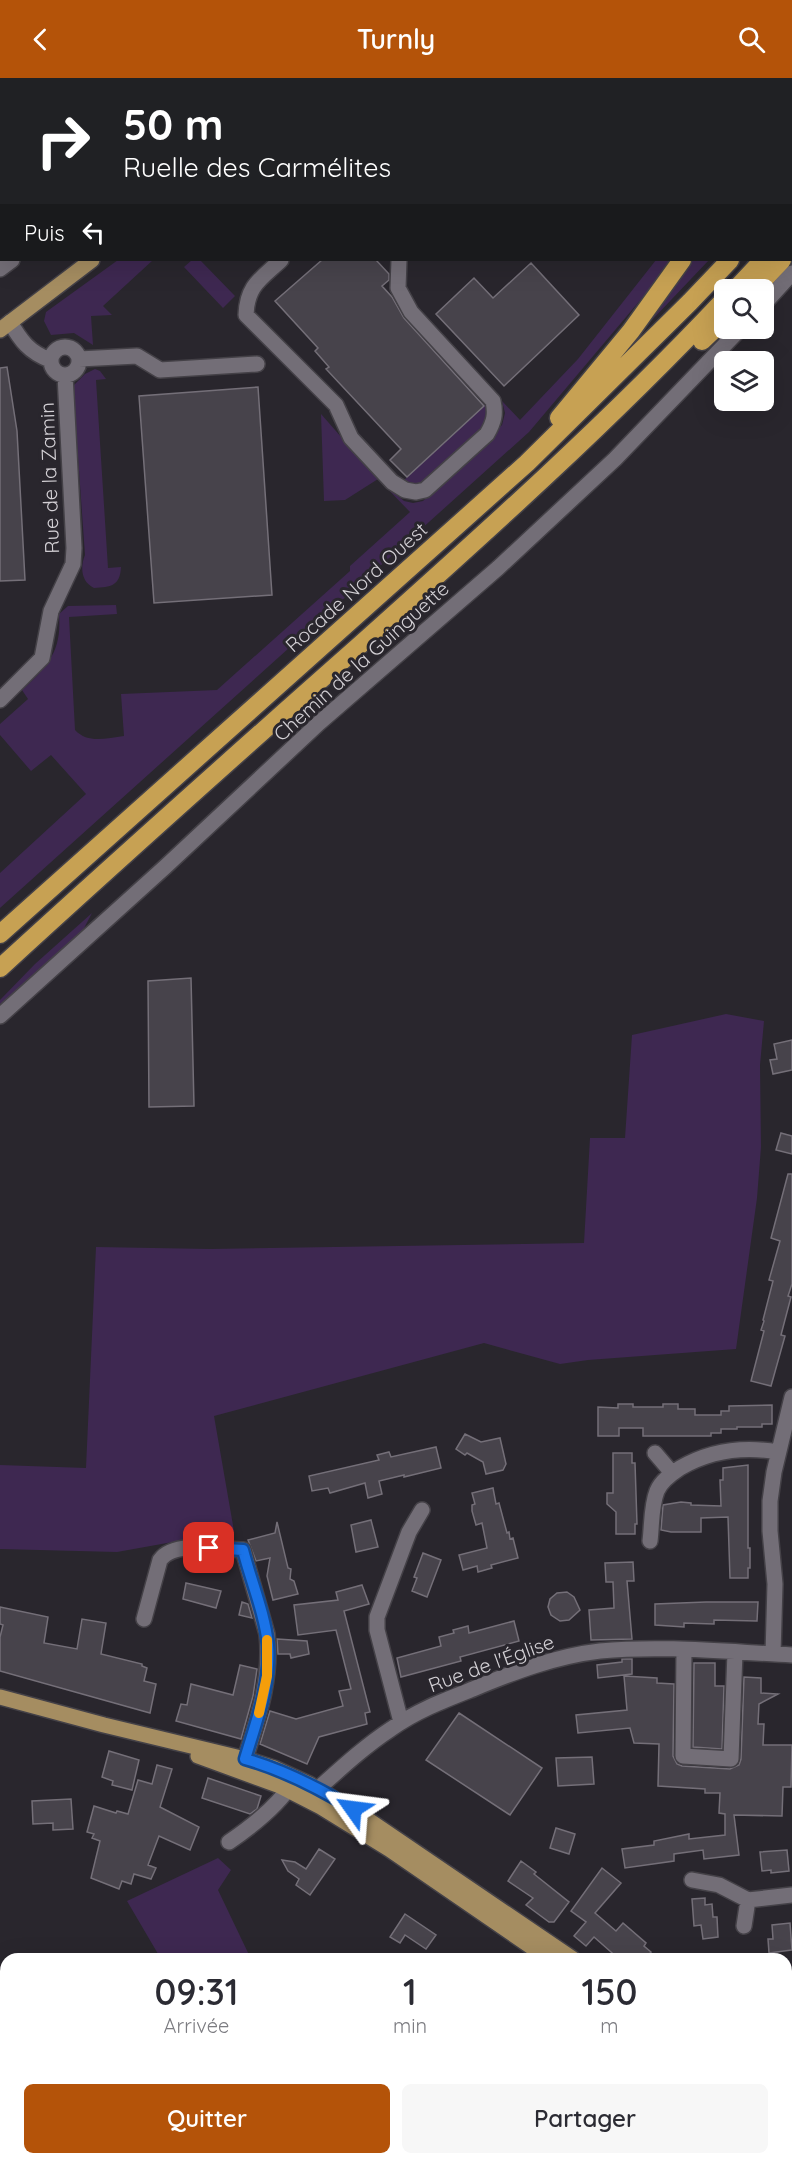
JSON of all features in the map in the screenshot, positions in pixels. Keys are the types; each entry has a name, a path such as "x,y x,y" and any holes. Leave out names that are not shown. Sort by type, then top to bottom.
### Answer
{"highway":[{"path":"526,463 631,331 681,261"},
{"name":"Rocade Nord Ouest","path":"0,934 526,463 729,261"},
{"path":"745,279 762,261"},
{"path":"764,279 781,261"},
{"path":"0,968 112,865 488,531 560,464 714,310"},
{"path":"560,464 650,390 714,329"},
{"path":"0,982 112,865"}],"main road":[{"path":"5,326 91,261"},
{"path":"0,1697 245,1759 361,1815 564,1953"},
{"path":"104,1725 249,1773 293,1784"},
{"path":"312,1793 540,1953"}],"street":[{"path":"280,261 254,286 247,298 246,315 336,405 351,438 392,482 405,490 416,492 425,490 487,434 494,423 495,411 493,401 411,312 398,288 399,261"},
{"path":"774,293 792,273"},
{"name":"Rue de la Zamin","path":"5,326 16,333 34,354 50,360 56,372 65,375 74,372 79,359"},
{"name":"Chemin de la Guinguette","path":"0,1016 319,723 498,568 615,459 730,339"},
{"path":"50,360 54,351 67,347 75,351 79,359 137,356 160,370 257,364"},
{"name":"Rue de la Zamin","path":"0,700 42,658 51,611 73,564 65,375"},
{"path":"773,1654 775,1584 770,1531 770,1501 778,1452 792,1397"},
{"path":"650,1541 658,1488 672,1473 702,1457 727,1450 753,1449 778,1452"},
{"path":"655,1453 672,1473"},
{"path":"401,1722 376,1623 378,1610 409,1532 422,1510"},
{"path":"144,1619 160,1560 165,1553 193,1548 243,1550 267,1634 268,1654 266,1686 245,1759"},
{"name":"Rue de l'Église","path":"312,1793 381,1735 401,1722 456,1695 556,1659 613,1650 684,1650 792,1655"},
{"path":"684,1650 683,1756 731,1759 735,1652"},
{"path":"230,1842 279,1802 293,1784"},
{"path":"692,1880 718,1885 748,1899 792,1895"},
{"path":"744,1926 748,1899"}],"shaded area":[{"path":"117,261 152,261 103,306 112,315 91,316 93,345 74,333 51,335 44,321 46,312"},
{"path":"191,261 201,261 235,296 223,308 184,267"},
{"path":"655,261 669,261 648,291 529,432 0,908 0,873 86,794 51,755 31,771 0,735 0,724 28,699 22,690 51,657 58,638 59,614 68,606 116,605 117,614 69,617 75,730 91,739 124,736 121,694 217,690 350,571 350,566 410,512 378,479 404,501 413,503 423,501 502,425 505,413 502,401 520,420 578,359"},
{"path":"691,261 708,261 652,320"},
{"path":"95,369 100,371 106,379 96,380 108,568 121,567 119,578 114,584 94,588 86,582 82,569 85,555 73,386 85,374"},
{"path":"487,403 488,411 479,432 424,484 417,485 403,481"},
{"path":"321,414 378,479 345,500 324,501"},
{"path":"92,913 82,932 0,1010 0,1000 35,964"},
{"path":"726,1014 764,1021 760,1065 761,1147 757,1198 736,1349 560,1364 484,1343 214,1416 234,1531 117,1552 0,1549 0,1465 86,1468 96,1247 210,1249 584,1243 590,1138 625,1138 632,1035"},
{"path":"218,1858 231,1870 218,1890 248,1953 157,1953 127,1901"}],"building":[{"path":"321,261 377,261 389,274 389,280 382,286 392,297 404,318 484,406 407,477 390,460 401,449 326,369 329,367 315,351 318,348 275,301"},
{"path":"531,263 579,315 504,386 436,314 474,278 493,298"},
{"path":"7,367 17,431 25,580 0,581 0,368"},
{"path":"258,387 272,595 154,603 139,396"},
{"path":"191,978 194,1106 149,1107 148,981"},
{"path":"792,1040 792,1070 773,1074 770,1060 777,1059 774,1044"},
{"path":"781,1133 792,1136 792,1154 776,1150"},
{"path":"788,1174 792,1174 792,1284 788,1296 791,1297 781,1335 785,1336 771,1386 751,1381 764,1331 761,1330 773,1281 769,1280 780,1241 771,1238"},
{"path":"618,1404 633,1404 633,1407 663,1407 663,1404 678,1404 678,1409 695,1409 695,1415 721,1415 721,1411 729,1411 729,1406 772,1405 772,1424 762,1424 762,1427 721,1429 721,1433 711,1433 711,1436 643,1436 643,1428 619,1428 619,1436 598,1436 598,1407 618,1408"},
{"path":"465,1434 481,1442 500,1438 506,1464 503,1470 486,1474 483,1462 456,1449"},
{"path":"436,1447 441,1468 379,1481 382,1494 368,1498 365,1483 330,1493 328,1488 312,1491 309,1476 379,1460 377,1455 389,1452 391,1457"},
{"path":"613,1453 632,1453 632,1463 635,1463 637,1524 635,1524 635,1534 616,1534 616,1512 607,1504 607,1493 613,1493"},
{"path":"748,1465 750,1568 748,1568 748,1578 730,1578 728,1517 701,1518 701,1532 671,1532 661,1530 663,1505 681,1502 691,1503 691,1505 721,1506 720,1480 723,1480 723,1468"},
{"path":"493,1488 496,1504 499,1503 507,1533 509,1532 510,1539 513,1538 518,1558 491,1565 492,1568 478,1572 477,1566 463,1570 459,1555 487,1548 482,1523 476,1525 472,1511 472,1505 475,1504 472,1493"},
{"path":"371,1520 378,1547 356,1552 351,1525"},
{"path":"277,1522 288,1568 291,1569 290,1579 294,1581 298,1594 273,1600 267,1576 270,1558 256,1561 248,1540 275,1533"},
{"path":"423,1553 441,1560 427,1597 412,1591 417,1578 414,1577"},
{"path":"633,1562 634,1581 627,1581 632,1639 591,1640 589,1610 614,1608 613,1582 606,1582 605,1563"},
{"path":"186,1583 221,1591 216,1608 183,1599"},
{"path":"362,1585 369,1604 344,1611 370,1712 365,1713 367,1724 319,1737 307,1764 260,1744 270,1711 296,1719 343,1706 339,1691 351,1689 336,1630 298,1635 294,1605 338,1600 336,1592"},
{"path":"567,1592 574,1597 580,1610 569,1620 560,1621 551,1615 548,1607 550,1599 557,1593"},
{"path":"242,1602 248,1604 252,1618 239,1615"},
{"path":"758,1602 757,1621 714,1620 714,1624 684,1623 684,1627 655,1625 655,1604"},
{"path":"0,1607 48,1617 44,1643 77,1649 82,1619 106,1623 101,1654 142,1664 147,1668 144,1681 156,1684 150,1713 0,1671 0,1637 3,1625 0,1624"},
{"path":"514,1621 519,1641 460,1657 461,1661 401,1677 397,1658 441,1646 439,1637 454,1633 453,1630 468,1626 469,1633"},
{"path":"277,1639 307,1641 309,1654 291,1658 290,1654 278,1654"},
{"path":"622,1659 632,1659 632,1674 598,1678 597,1665 622,1662"},
{"path":"694,1663 715,1663 715,1686 724,1686 722,1749 693,1747"},
{"path":"240,1665 257,1669 253,1696 241,1739 176,1721 181,1704 187,1705 191,1684 233,1695"},
{"path":"624,1676 657,1678 657,1683 674,1684 673,1756 677,1764 682,1766 730,1769 739,1765 744,1677 761,1678 761,1693 778,1694 759,1704 758,1724 764,1724 763,1745 792,1745 791,1787 783,1787 782,1816 734,1815 739,1855 704,1859 703,1850 674,1854 674,1861 625,1868 622,1849 654,1845 654,1841 689,1834 689,1839 725,1835 725,1814 719,1813 720,1793 705,1793 705,1789 658,1786 659,1744 634,1743 630,1728 578,1733 576,1715 627,1710"},
{"path":"459,1713 542,1768 510,1815 426,1760"},
{"path":"109,1751 139,1760 132,1790 112,1785 113,1781 102,1777"},
{"path":"592,1757 594,1784 558,1786 556,1758"},
{"path":"157,1765 172,1769 160,1807 199,1827 190,1850 159,1836 148,1865 156,1868 151,1879 134,1874 131,1884 122,1881 119,1889 91,1878 100,1841 92,1838 94,1834 87,1832 94,1806 128,1814 138,1780 152,1784"},
{"path":"208,1778 261,1796 257,1809 250,1814 202,1798"},
{"path":"71,1799 73,1829 53,1830 53,1823 33,1824 32,1801"},
{"path":"556,1828 575,1834 569,1854 550,1848"},
{"path":"319,1849 335,1859 310,1895 296,1885 299,1879 288,1871 282,1860 295,1862 306,1869"},
{"path":"787,1850 789,1871 771,1873 771,1870 762,1871 760,1852"},
{"path":"521,1861 569,1902 554,1922 549,1922 526,1905 533,1898 508,1881"},
{"path":"602,1868 621,1883 595,1913 616,1931 623,1923 646,1943 644,1946 651,1952 612,1953 594,1937 586,1946 574,1936 586,1922 571,1911"},
{"path":"705,1898 705,1905 712,1904 713,1917 717,1917 718,1937 703,1939 701,1925 694,1926 692,1899"},
{"path":"405,1914 436,1935 426,1949 405,1935 400,1943 390,1937"},
{"path":"790,1923 792,1950 769,1953 768,1939 773,1939 772,1925"}],"slow traffic":[{"path":"259,1713 266,1686 267,1640"}],"route":[{"path":"209,1548 243,1550 267,1634 266,1686 245,1759 274,1768 309,1784 353,1809"}]}
